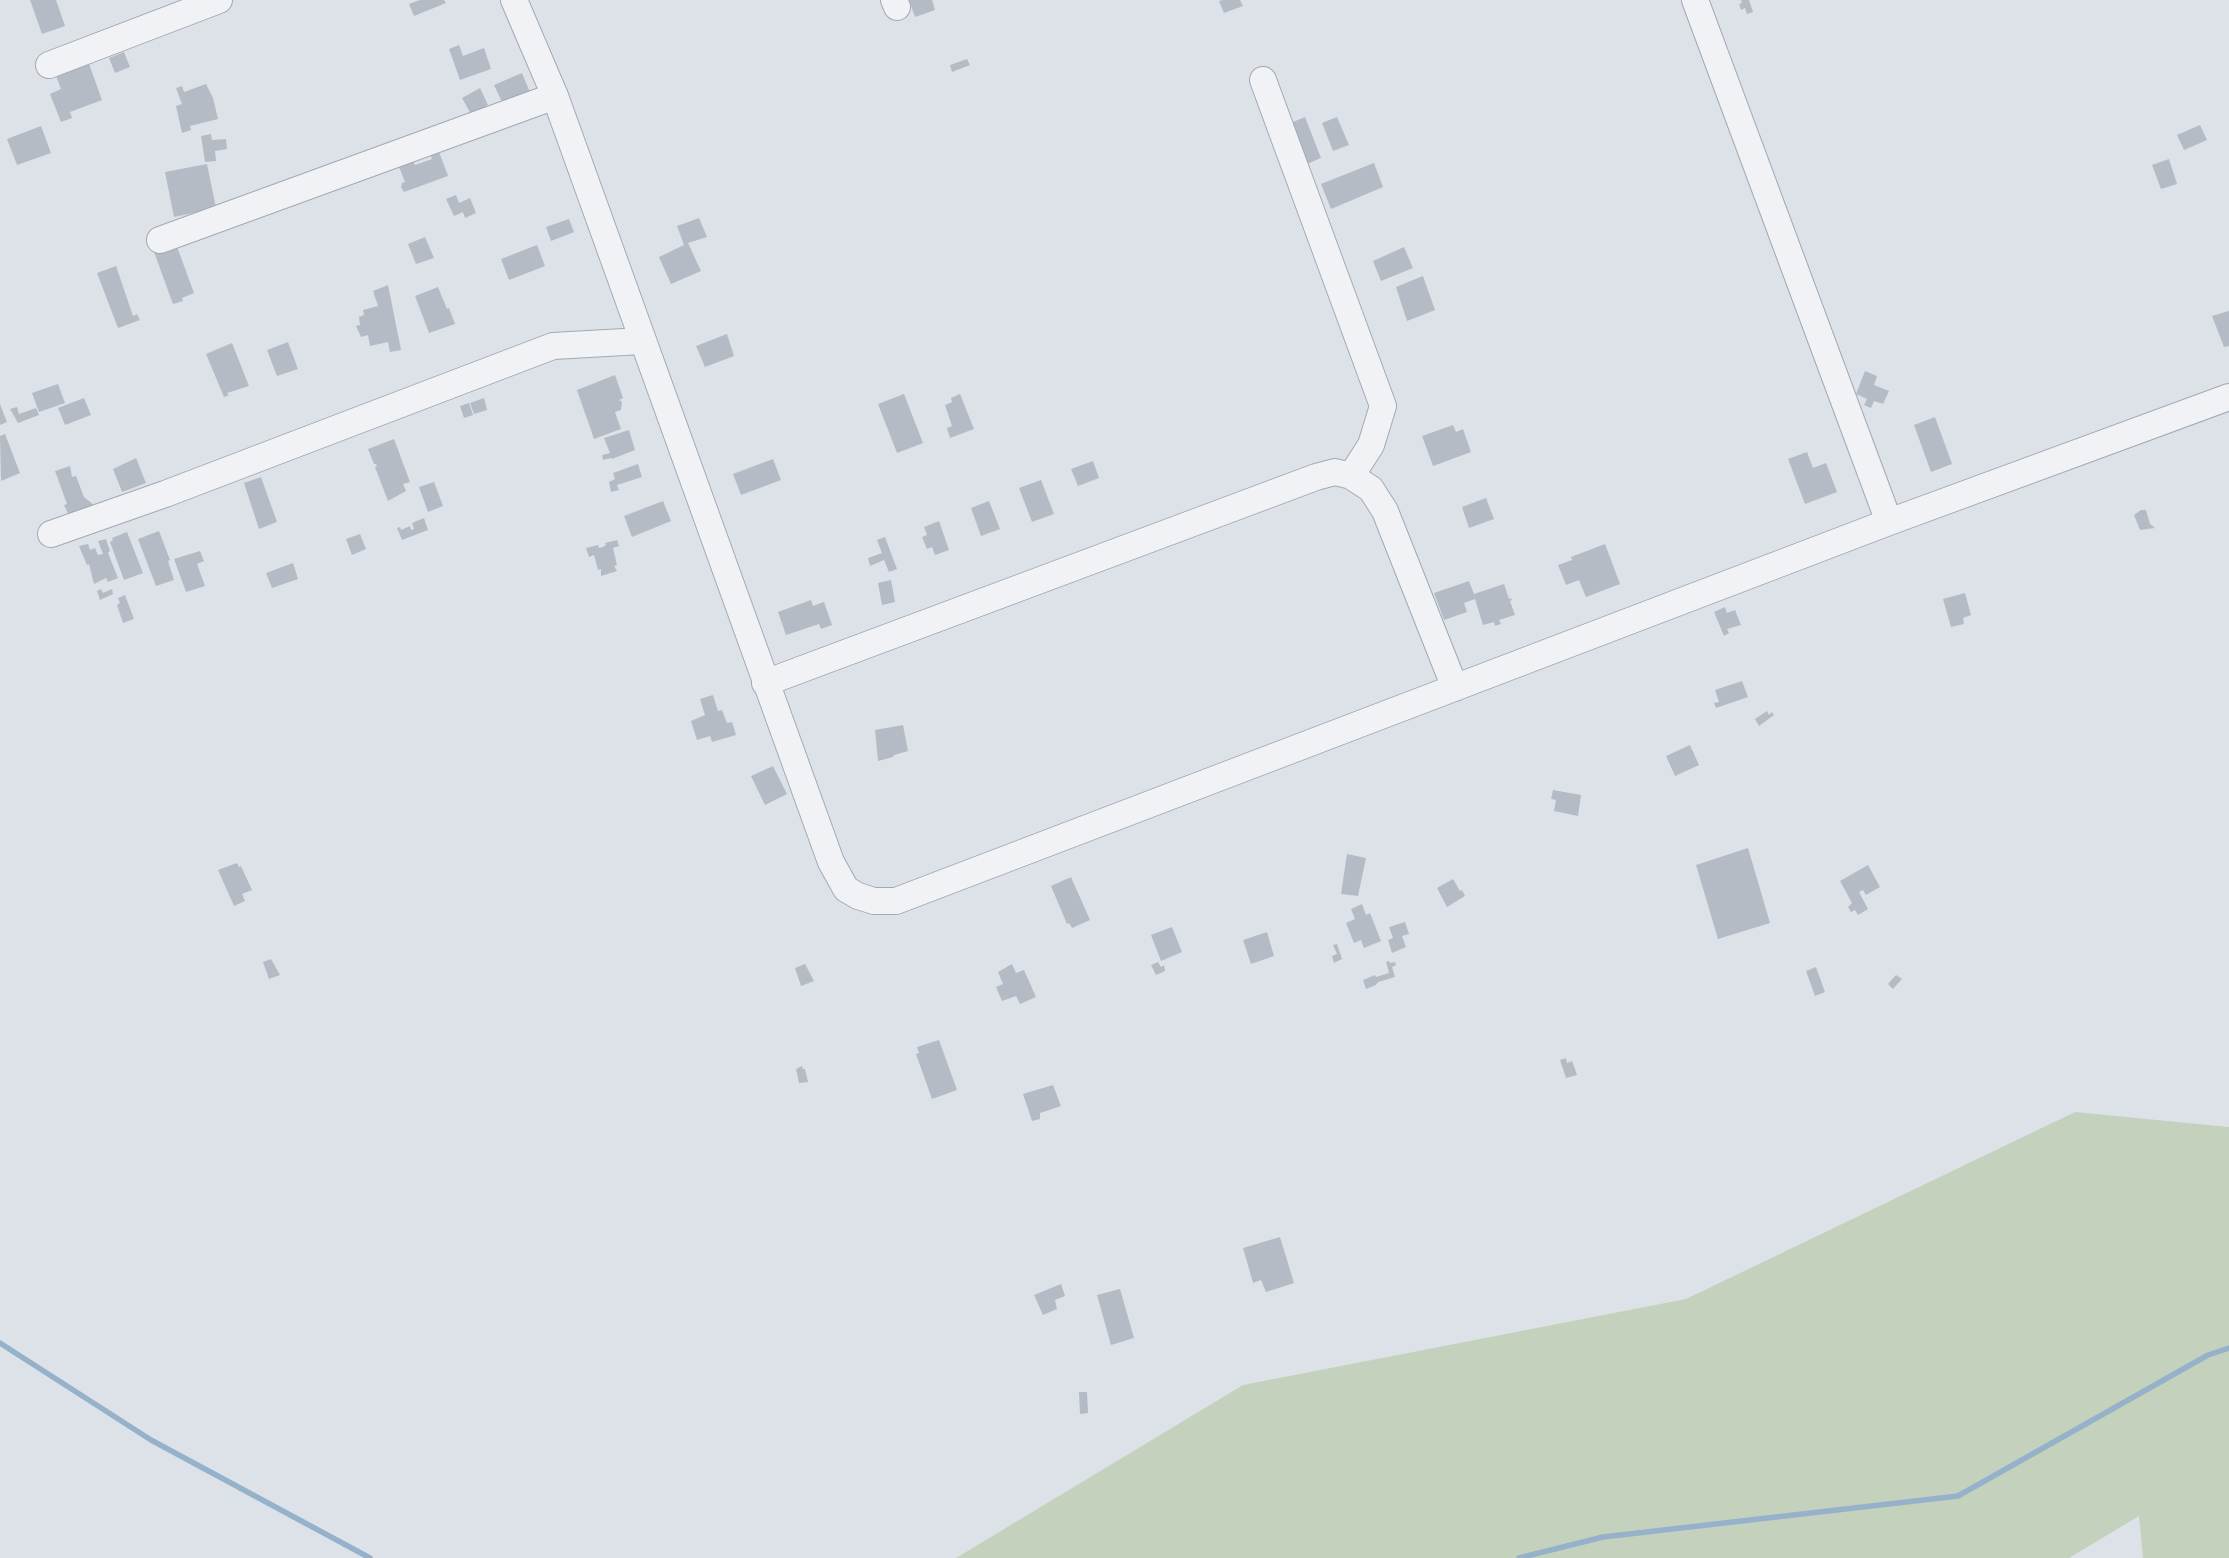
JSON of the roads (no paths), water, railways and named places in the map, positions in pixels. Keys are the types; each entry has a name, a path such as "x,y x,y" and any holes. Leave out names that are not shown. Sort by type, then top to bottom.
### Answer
{"street":[{"path":"49,64 219,0"},
{"path":"514,0 555,96 765,682 838,878 846,889 858,896 874,901 896,900 1889,522 2229,398"},
{"path":"1695,0 1889,522"},
{"path":"1263,80 1383,406 1371,445 1351,476"},
{"path":"160,240 555,96"},
{"path":"50,534 165,494 553,346 642,341"},
{"path":"765,682 1316,477 1335,472 1351,476 1371,490 1384,511 1455,688"}],"waterway":[{"path":"0,1343 151,1440 370,1558"},
{"path":"1519,1558 1603,1537 1958,1496 2208,1355 2229,1348"}]}
